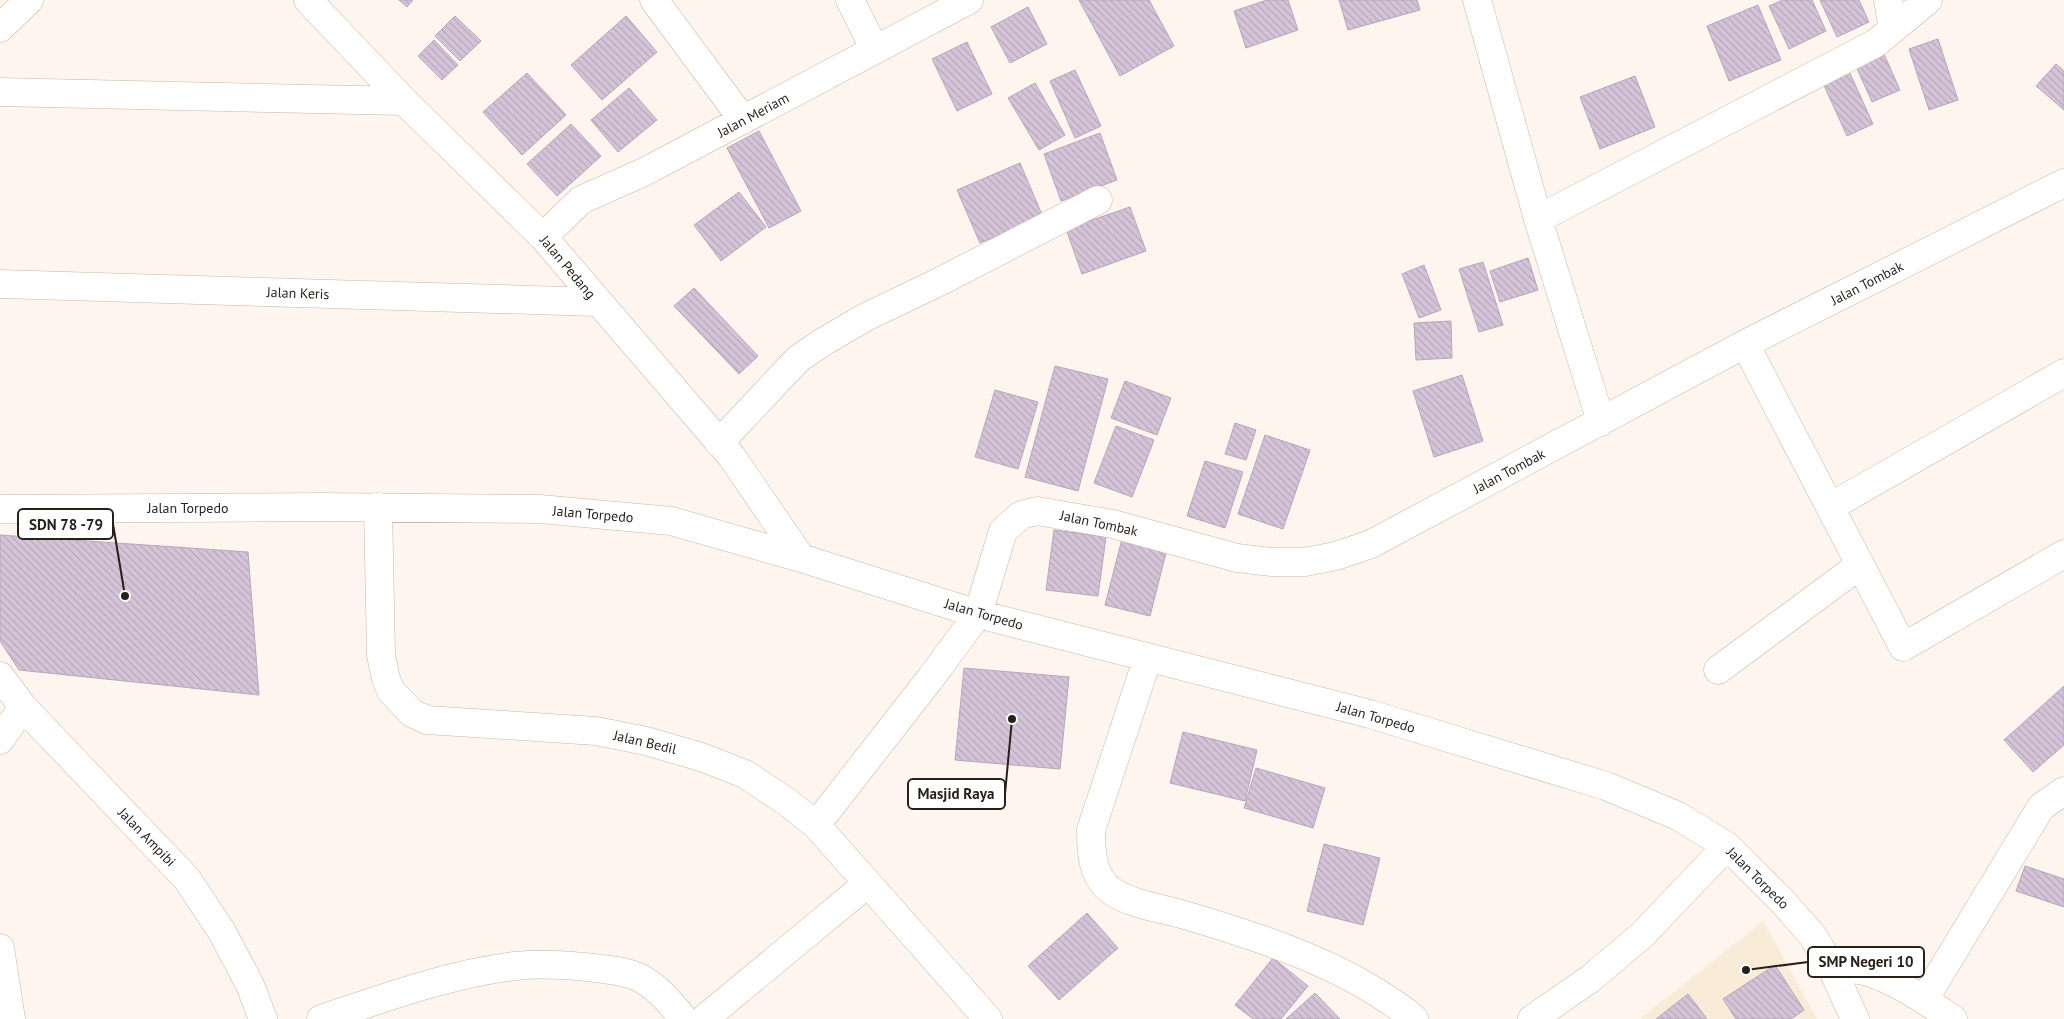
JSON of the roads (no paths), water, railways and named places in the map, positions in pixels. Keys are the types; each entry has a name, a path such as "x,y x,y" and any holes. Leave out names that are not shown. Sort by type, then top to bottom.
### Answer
{"street":[{"path":"0,28 29,0"},
{"name":"Jalan Pedang","path":"308,0 404,101 542,237 732,457 801,558"},
{"path":"654,0 743,120"},
{"path":"850,0 874,50"},
{"name":"Jalan Meriam","path":"542,237 581,200 644,172 969,0"},
{"path":"1477,0 1538,219 1601,422"},
{"path":"1888,0 1893,28"},
{"path":"1538,219 1876,43 1928,0"},
{"path":"0,92 404,101"},
{"name":"Jalan Tombak","path":"816,825 930,679 978,614 1003,531 1021,515 1037,511 1113,524 1237,558 1272,562 1306,562 1336,556 1372,544 1745,344 2064,183"},
{"path":"719,443 798,359 823,342 864,318 941,282 1098,200"},
{"name":"Jalan Keris","path":"0,284 597,302"},
{"path":"1745,344 1903,647 2064,554"},
{"path":"1830,507 2064,372"},
{"name":"Jalan Torpedo","path":"0,509 378,507 540,509 671,521 801,558 978,614 1370,714 1606,786 1678,816 1727,846 1783,902 1812,935 1830,964 1855,1019"},
{"name":"Jalan Bedil","path":"378,507 381,655 391,691 412,714 426,720 596,732 701,756 745,774 787,802 816,825 988,1019"},
{"path":"1718,670 1860,565"},
{"path":"1148,657 1091,830 1092,856 1098,877 1112,891 1133,902 1188,916 1278,946 1357,980 1414,1019"},
{"name":"Jalan Ampibi","path":"0,676 23,707 187,879 222,932 250,985 263,1019"},
{"path":"0,740 23,707"},
{"path":"1924,1000 2053,811 2064,791"},
{"path":"1532,1019 1590,979 1642,935 1727,846"},
{"path":"704,1019 868,884"},
{"path":"0,948 11,1019"},
{"path":"321,1019 388,996 461,976 516,966 565,964 611,970 639,977 660,992 684,1019"},
{"path":"1830,964 1868,972 1893,983 1953,1019"}],"place":[{"name":"SDN 78 -79","path":"125,596"},
{"name":"Masjid Raya","path":"1012,719"},
{"name":"SMP Negeri 10","path":"1746,970"}]}
